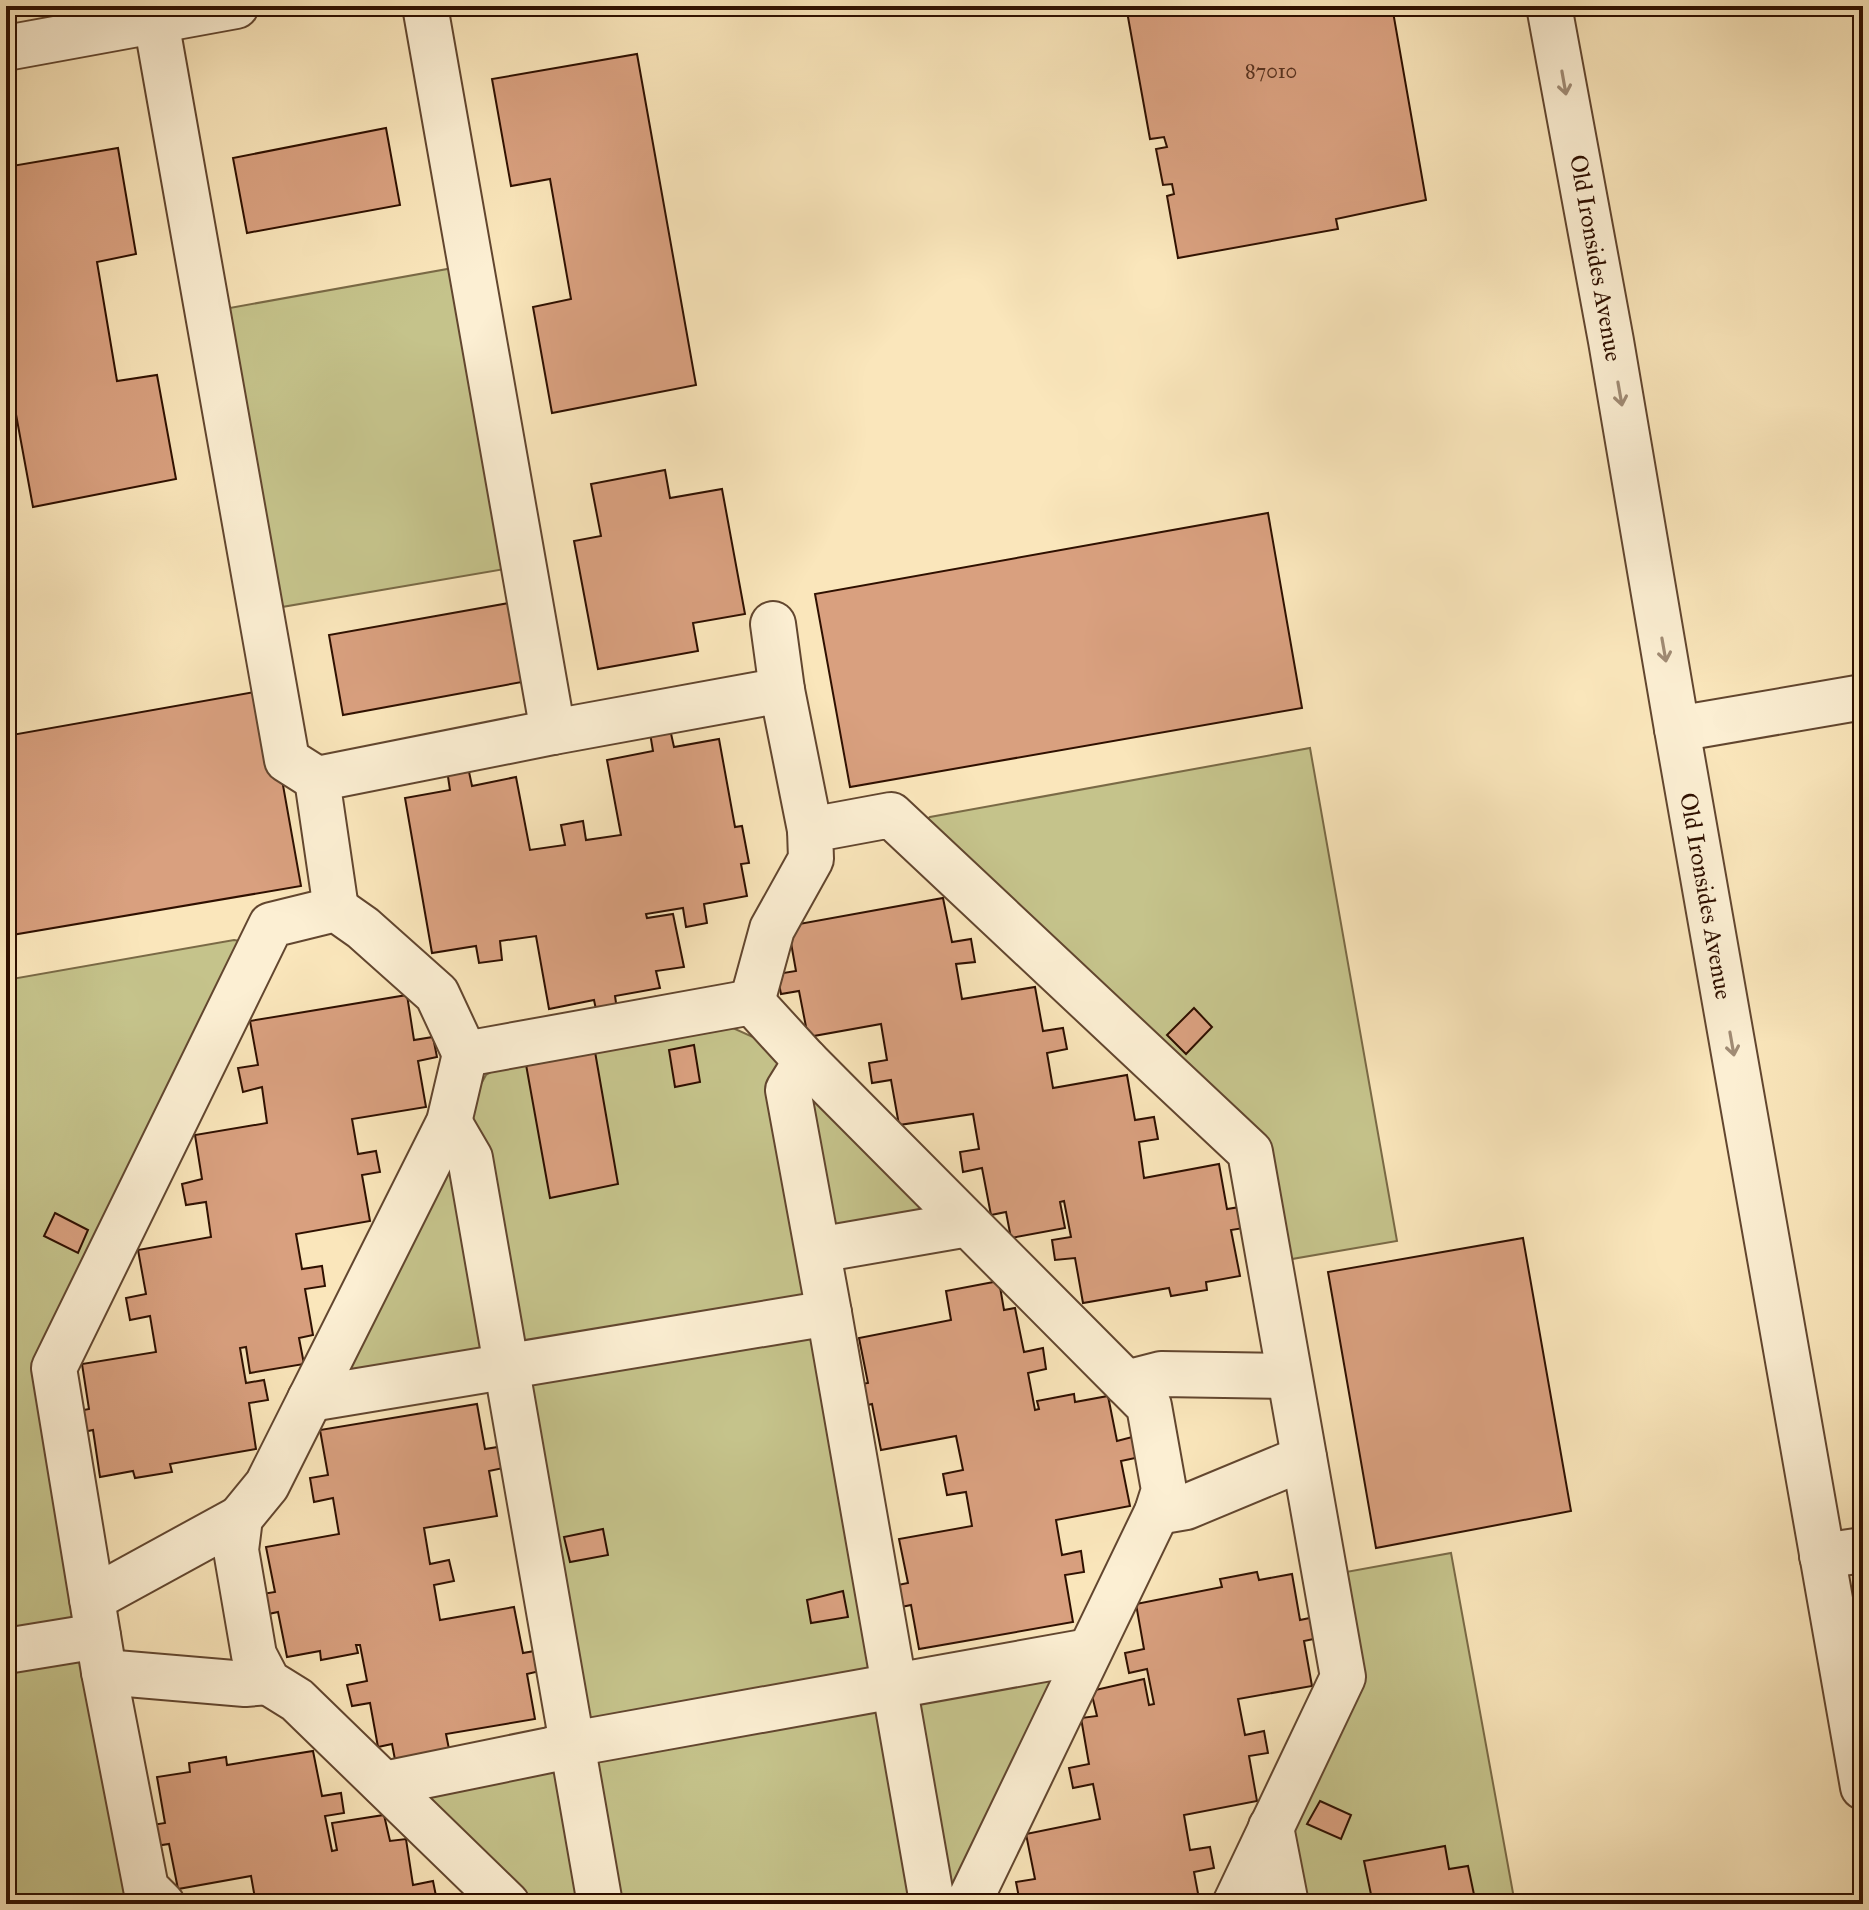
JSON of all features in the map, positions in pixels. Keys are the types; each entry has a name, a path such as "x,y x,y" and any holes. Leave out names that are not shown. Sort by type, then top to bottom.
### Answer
{"street":[{"path":"6,48 236,6"},
{"path":"425,6 553,732"},
{"name":"Old Ironsides Avenue","path":"1549,6 1611,341 1677,729 1842,1553 1863,1787"},
{"path":"156,21 256,622 287,760 317,779 782,690"},
{"path":"752,1002 772,929 811,859 810,830 782,690 773,624"},
{"path":"1677,729 1863,697"},
{"path":"98,1636 240,1518 267,1485 449,1122 465,1054 437,994 363,928 336,909 317,779"},
{"path":"810,830 891,815 1250,1152 1343,1677 1235,1904"},
{"path":"162,1904 146,1888 98,1636 54,1368 271,925 336,909"},
{"path":"465,1054 752,1002"},
{"path":"752,1002 806,1061 1149,1406 1164,1490 1157,1512 968,1904"},
{"path":"806,1061 788,1090 931,1896 937,1904"},
{"path":"449,1122 470,1158 600,1904"},
{"path":"818,1250 968,1224"},
{"path":"310,1399 829,1313"},
{"path":"1126,1383 1161,1374 1289,1376"},
{"path":"1157,1512 1186,1507 1304,1458"},
{"path":"240,1518 236,1550 254,1655 268,1682 297,1700 507,1904"},
{"path":"6,1651 98,1636 245,1684 268,1682"},
{"path":"384,1784 572,1744 1089,1651"},
{"path":"1271,1827 1286,1904"}],"shaded area":[{"path":"453,268 505,569 276,608 224,309"},
{"path":"1310,748 1397,1241 1286,1260 1263,1152 926,820"},
{"path":"240,941 38,1377 143,1904 6,1904 6,980"},
{"path":"715,1025 733,1028 753,1037 812,1088 933,1207 800,1242 880,1701 1058,1673 950,1904 523,1904 413,1796 585,1756 514,1353 338,1385 438,1161 486,1075 510,1061"},
{"path":"1451,1553 1515,1904 1248,1904 1357,1673 1346,1572"}],"building":[{"path":"1126,6 1392,6 1426,200 1336,219 1338,229 1178,258 1167,196 1174,194 1172,184 1163,185 1156,149 1167,147 1164,137 1150,139"},
{"path":"637,54 696,385 552,413 533,307 571,299 550,179 511,186 492,79"},
{"path":"386,128 400,205 247,233 233,158"},
{"path":"118,148 136,254 97,262 117,381 157,375 176,479 33,507 6,360 6,167"},
{"path":"665,470 670,498 722,489 745,614 693,623 698,651 598,669 574,541 601,536 591,484"},
{"path":"1268,513 1302,708 850,787 815,594"},
{"path":"509,603 522,682 343,715 329,635"},
{"path":"266,690 301,886 6,936 6,736"},
{"path":"670,729 674,747 719,739 735,827 742,826 749,863 741,864 747,896 704,904 707,923 686,927 683,908 646,914 647,918 673,914 684,967 656,971 660,988 615,996 618,1016 598,1019 594,1000 549,1009 536,936 500,941 502,960 479,963 476,946 432,953 405,798 450,790 447,770 468,767 472,786 516,777 530,850 565,845 561,825 583,821 586,840 621,835 607,760 653,751 650,733"},
{"path":"943,898 952,942 971,939 975,962 956,964 962,999 1035,987 1043,1031 1063,1028 1067,1049 1047,1053 1053,1088 1127,1075 1135,1120 1154,1117 1158,1139 1139,1142 1144,1178 1219,1164 1227,1209 1246,1206 1250,1227 1231,1230 1240,1276 1206,1282 1207,1290 1171,1296 1169,1288 1083,1303 1075,1258 1055,1260 1052,1240 1071,1237 1064,1201 1060,1202 1065,1228 1011,1238 1006,1212 991,1215 982,1168 963,1172 960,1152 979,1149 973,1114 899,1125 891,1080 872,1083 869,1063 887,1060 881,1024 808,1037 799,991 781,994 777,974 796,971 788,926"},
{"path":"407,995 414,1040 433,1037 437,1057 418,1061 426,1107 352,1119 358,1154 376,1151 380,1172 362,1175 370,1221 296,1234 302,1269 322,1266 325,1286 305,1289 313,1335 299,1338 304,1364 250,1373 246,1347 240,1348 246,1383 264,1380 268,1400 249,1403 256,1449 170,1464 172,1472 135,1478 133,1471 100,1477 93,1430 74,1434 69,1413 89,1409 82,1364 156,1352 150,1316 130,1320 126,1298 146,1294 138,1250 211,1237 206,1202 186,1205 182,1184 202,1179 195,1135 267,1123 262,1087 243,1092 238,1068 258,1065 250,1021"},
{"path":"1194,1008 1212,1027 1186,1054 1167,1035"},
{"path":"694,1045 700,1082 675,1087 669,1050"},
{"path":"594,1046 618,1184 550,1198 525,1059"},
{"path":"55,1213 88,1230 78,1253 44,1236"},
{"path":"1523,1238 1571,1511 1376,1548 1328,1272"},
{"path":"999,1281 1004,1310 1015,1308 1024,1352 1043,1348 1046,1369 1028,1373 1035,1410 1039,1409 1037,1401 1074,1394 1075,1402 1108,1396 1117,1441 1136,1436 1140,1457 1121,1461 1130,1506 1056,1520 1062,1555 1081,1551 1084,1572 1065,1575 1073,1622 919,1649 911,1605 892,1609 888,1587 908,1583 899,1539 972,1526 966,1492 947,1495 943,1474 963,1470 956,1436 881,1450 872,1404 855,1408 850,1386 868,1383 859,1338 951,1320 946,1291"},
{"path":"477,1404 485,1449 504,1446 508,1467 489,1471 497,1516 424,1528 430,1564 449,1560 454,1581 434,1585 440,1620 514,1607 523,1653 540,1650 544,1670 527,1674 535,1719 446,1734 451,1759 397,1770 392,1744 378,1747 370,1703 352,1706 347,1685 367,1681 360,1645 356,1645 358,1653 321,1660 320,1651 287,1657 278,1612 259,1616 256,1595 275,1592 266,1547 339,1534 333,1498 314,1502 310,1478 328,1475 320,1430"},
{"path":"603,1529 608,1555 570,1562 564,1537"},
{"path":"1257,1572 1259,1580 1292,1574 1300,1620 1319,1616 1323,1637 1304,1641 1312,1686 1238,1699 1245,1735 1264,1731 1268,1753 1249,1756 1257,1801 1184,1815 1190,1850 1210,1847 1214,1868 1194,1872 1200,1904 1039,1904 1038,1900 1020,1903 1016,1882 1035,1879 1026,1834 1100,1819 1093,1784 1073,1788 1069,1768 1089,1764 1081,1718 1097,1716 1091,1691 1144,1679 1149,1705 1154,1704 1147,1669 1129,1673 1125,1653 1144,1649 1136,1604 1222,1587 1220,1579"},
{"path":"843,1591 848,1617 811,1623 807,1600"},
{"path":"313,1751 322,1796 341,1793 344,1813 325,1816 332,1851 337,1850 332,1823 384,1815 390,1841 406,1839 413,1885 433,1881 437,1901 422,1904 256,1904 251,1876 178,1889 169,1844 149,1847 146,1826 165,1823 157,1777 190,1772 189,1763 226,1757 227,1765"},
{"path":"1320,1801 1351,1815 1341,1839 1307,1824"},
{"path":"1445,1846 1449,1869 1468,1866 1476,1904 1373,1904 1364,1861"}]}
